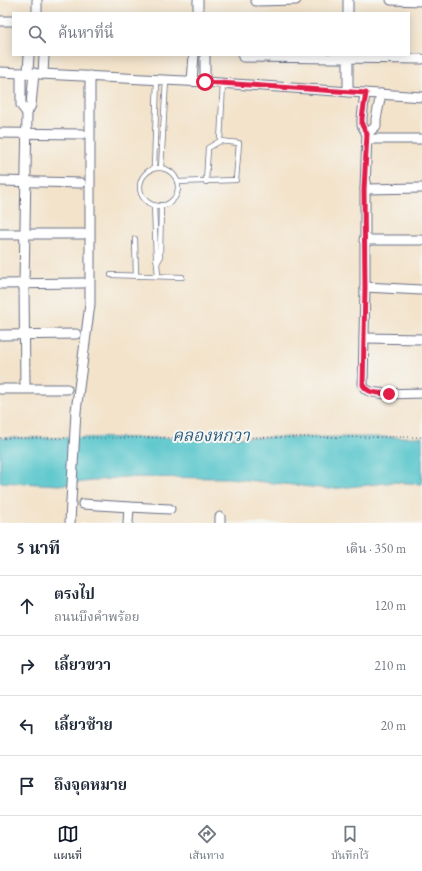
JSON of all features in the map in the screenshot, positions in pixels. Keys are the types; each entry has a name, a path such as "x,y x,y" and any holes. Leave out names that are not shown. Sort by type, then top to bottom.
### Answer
{"street":[{"path":"37,0 37,12"},
{"path":"198,0 198,12"},
{"path":"256,1 296,0"},
{"path":"348,0 348,12"},
{"path":"391,0 422,1"},
{"path":"0,21 12,21"},
{"path":"26,113 31,105 28,73 29,56"},
{"path":"44,56 44,74"},
{"path":"192,81 194,56"},
{"path":"205,56 205,82"},
{"path":"243,57 422,59"},
{"path":"348,57 348,92"},
{"path":"0,72 192,81 422,97"},
{"path":"25,388 24,284 27,133 26,113 21,105 28,73"},
{"path":"70,523 76,411 90,304 90,76"},
{"path":"366,93 362,118 362,125 367,136 364,189 365,287 363,385 367,390 373,392 389,394 422,393"},
{"path":"367,136 376,126 381,94"},
{"path":"0,133 82,134"},
{"path":"367,136 422,139"},
{"path":"0,181 81,183"},
{"path":"364,189 422,188"},
{"path":"0,234 82,234"},
{"path":"364,240 421,240"},
{"path":"0,284 83,283"},
{"path":"365,287 421,290"},
{"path":"0,335 76,334"},
{"path":"364,338 422,339"},
{"path":"0,389 67,389"},
{"path":"83,504 170,509"},
{"path":"128,523 130,507"}],"lane":[{"path":"161,168 162,80"},
{"path":"154,168 162,80"},
{"path":"220,141 223,84"},
{"path":"177,182 206,182 235,181 237,179 239,143 220,141 208,148 206,182"},
{"path":"154,168 168,170 172,173 177,182 178,187 175,196 168,203 154,205 145,200 140,191 140,182 145,173 154,168"},
{"path":"154,205 158,276"},
{"path":"157,263 160,258 161,205"},
{"path":"135,239 136,276"},
{"path":"111,275 182,277"}],"path":[{"path":"83,438 422,437"},
{"path":"0,438 68,438"}],"water":[{"path":"422,437 422,484 395,482 330,489 228,478 123,477 60,485 0,482 0,438"}],"route":[{"path":"205,82 366,93 362,118 362,125 367,134 364,189 365,287 363,385 367,390 389,394"}],"water label":[{"name":"คลองหกวา","path":"211,435"}]}
